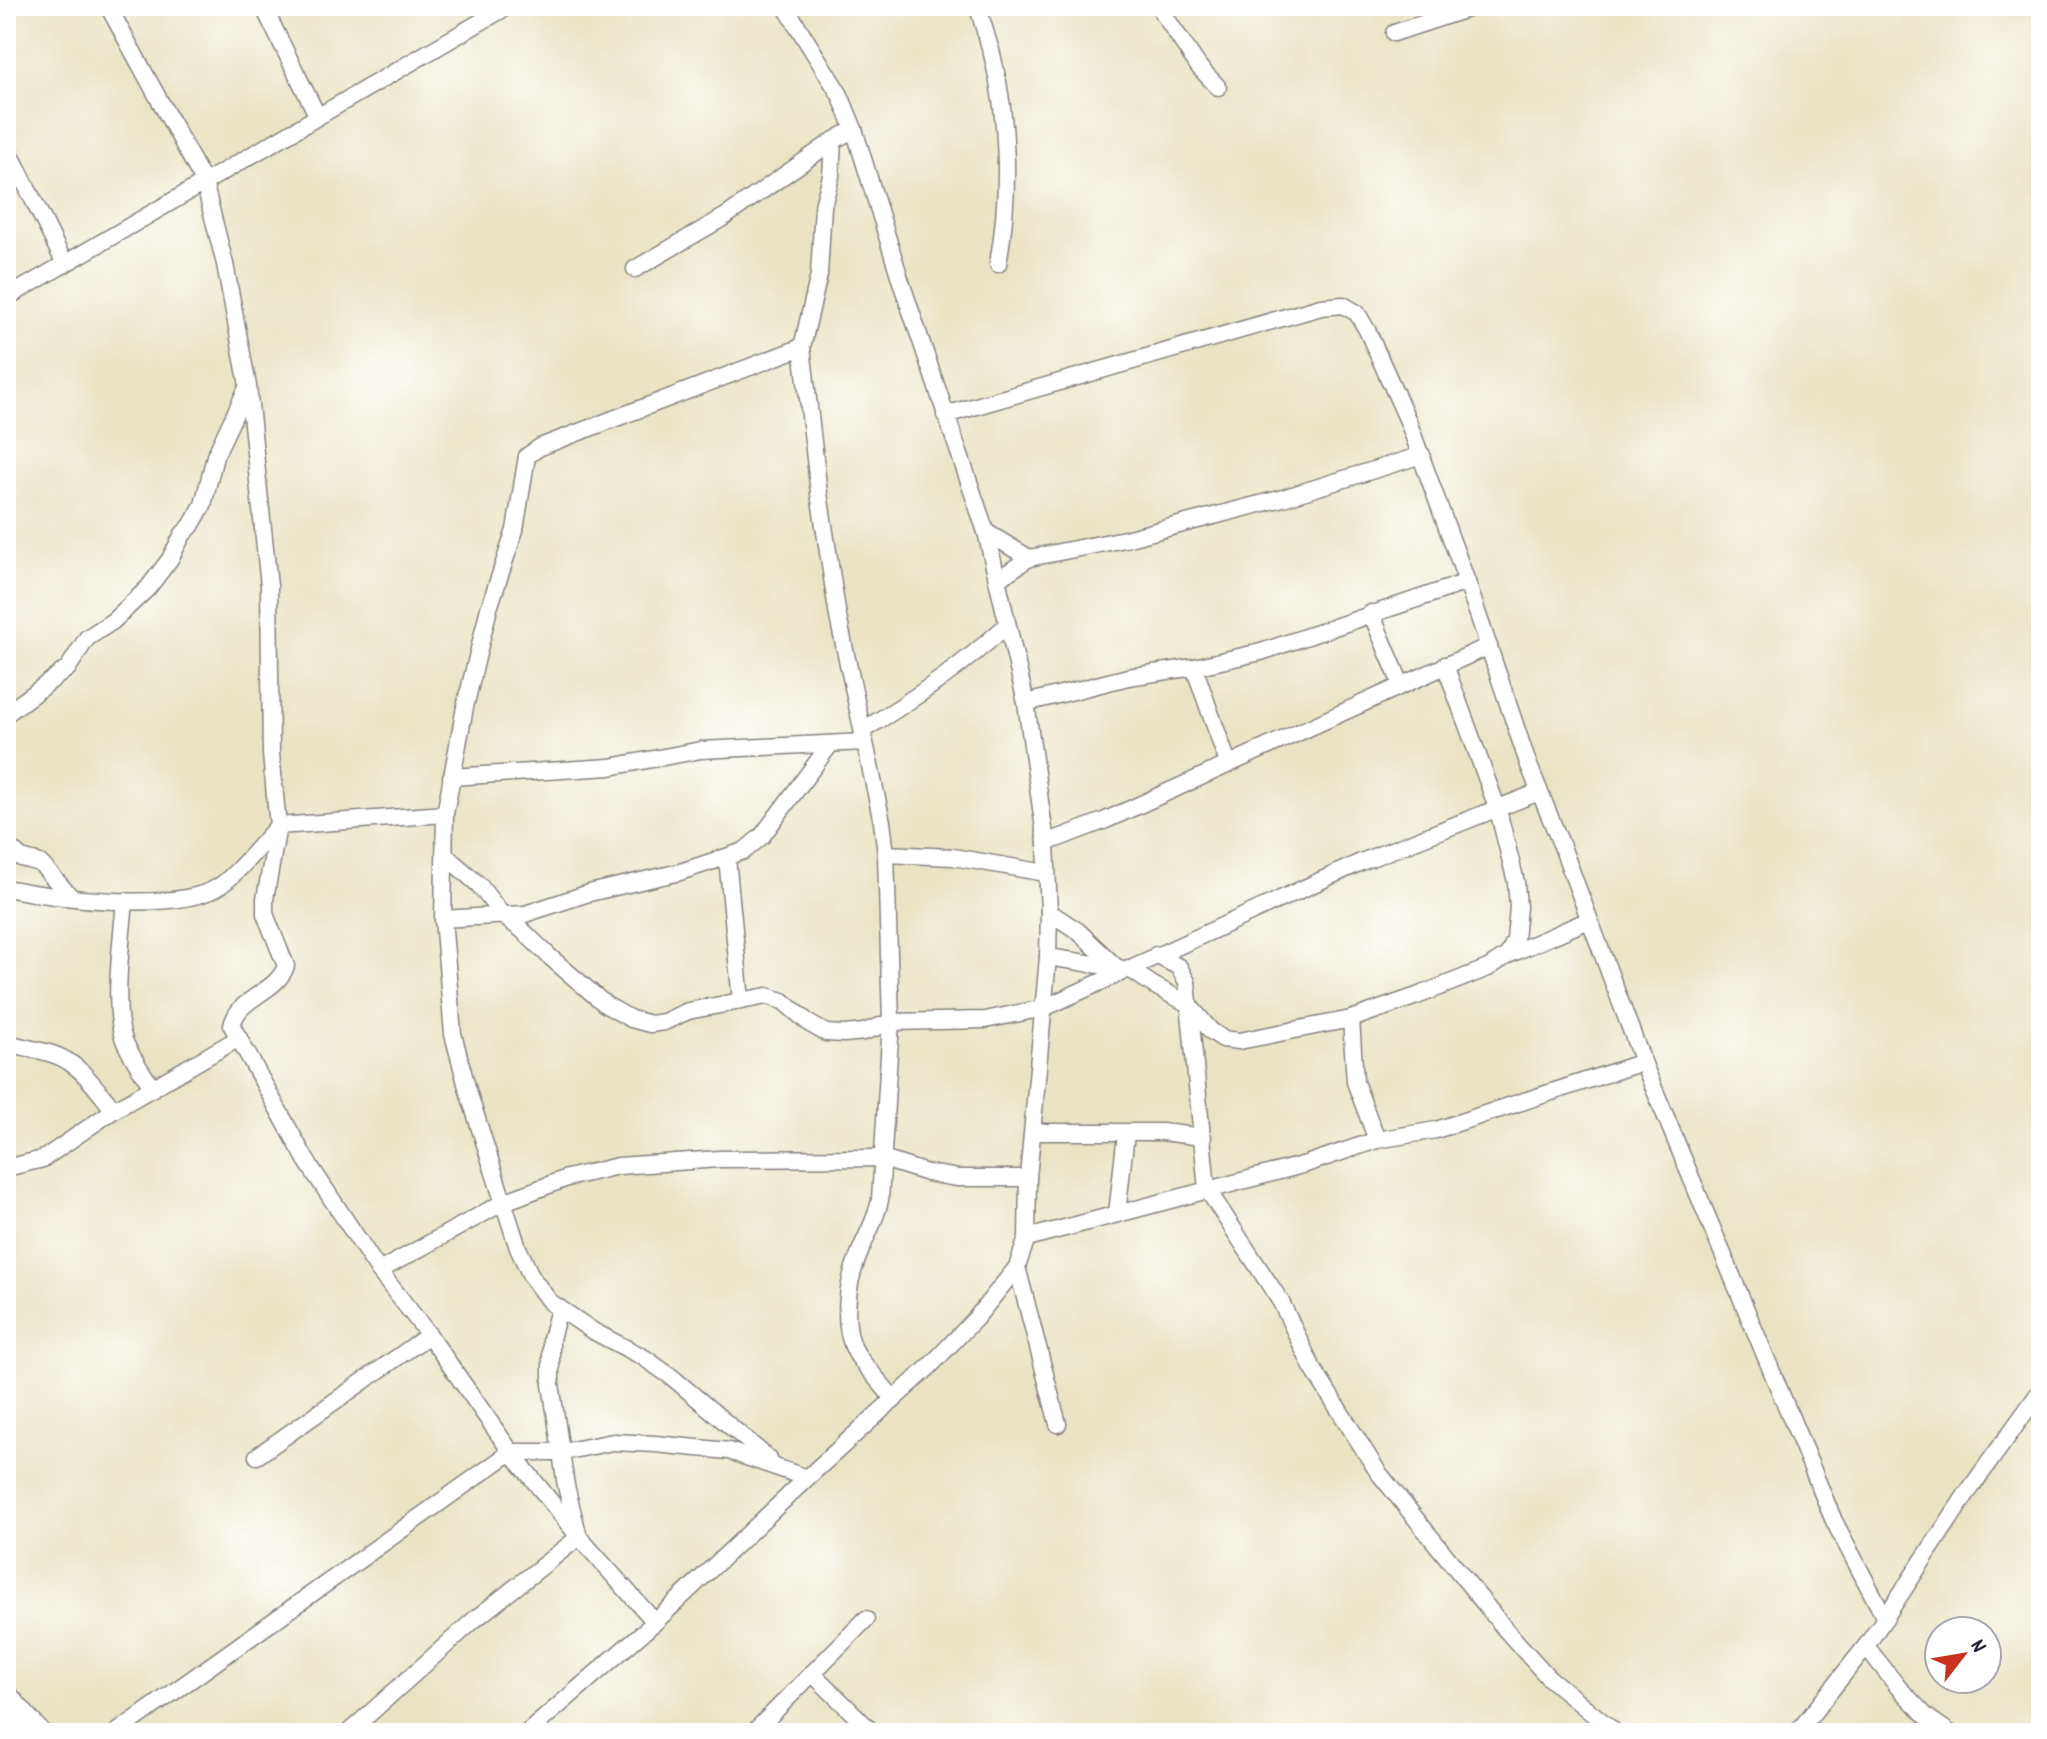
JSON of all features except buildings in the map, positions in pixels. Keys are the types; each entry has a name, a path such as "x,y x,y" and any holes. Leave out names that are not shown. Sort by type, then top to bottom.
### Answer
{"street":[{"path":"108,6 204,182 225,264 248,386 269,586 271,754 278,826 265,914 286,966 279,980 238,1009 232,1026 306,1160 379,1271 429,1335 511,1452 579,1537 655,1622"},
{"path":"263,6 317,115"},
{"path":"6,298 508,6"},
{"path":"527,1733 655,1622 894,1400 976,1318 1017,1267 1027,1238 1028,1178 1044,1008 1049,912 1046,843 1026,703 986,532 945,415 854,129 840,95 785,6"},
{"path":"978,6 992,54 1002,118 1006,201 998,264"},
{"path":"1158,6 1199,67 1218,87"},
{"path":"1394,33 1476,6"},
{"path":"635,269 726,216 854,129"},
{"path":"833,141 831,176 823,206 819,275 802,347 833,586 882,822 886,854 891,1022 877,1213 849,1286 849,1322 857,1354 894,1400"},
{"path":"6,145 65,264"},
{"path":"945,415 1321,307 1343,305 1357,313 1422,455 1539,792 1643,1062 1834,1521 1885,1618"},
{"path":"778,1468 673,1378 643,1357 559,1309 532,1278 518,1248 453,1034 443,919 445,814 465,707 489,608 515,530 527,456 540,447 802,347"},
{"path":"6,714 68,668 87,638 113,621 148,588 170,559 203,505 215,456 248,386"},
{"path":"997,580 1029,558 1125,539 1268,502 1422,455"},
{"path":"986,532 1029,558"},
{"path":"1026,703 1128,677 1261,652 1467,582"},
{"path":"1371,613 1401,684"},
{"path":"451,777 610,767 701,750 829,746 863,736 965,663 1007,625"},
{"path":"1046,843 1106,820 1489,646"},
{"path":"1445,665 1498,810 1518,891 1515,940 1508,955"},
{"path":"1194,667 1228,763"},
{"path":"858,709 889,715"},
{"path":"443,919 503,916 542,910 589,893 727,858 753,845 762,836 829,746"},
{"path":"446,856 479,885 503,916 606,1005 631,1019 650,1024 664,1022 688,1011 767,996 783,1001 826,1033 864,1032 891,1022 985,1020 1044,1008 1122,968 1361,862 1539,792"},
{"path":"6,888 125,901 163,900 200,894 216,889 278,826 445,814"},
{"path":"6,844 21,858 40,863 71,897"},
{"path":"886,854 953,857 1046,873"},
{"path":"727,858 741,1001"},
{"path":"125,901 119,974 121,1028 134,1060 153,1088"},
{"path":"1049,912 1078,931 1122,968 1188,1004 1211,1031 1223,1039 1239,1041 1351,1019 1466,978 1508,955 1589,920"},
{"path":"1156,955 1179,967 1187,982 1207,1189 1281,1302 1312,1367 1378,1472 1505,1629 1548,1677 1616,1733"},
{"path":"1048,957 1122,968"},
{"path":"1351,1019 1355,1082 1377,1140"},
{"path":"6,1168 43,1159 114,1110 239,1038"},
{"path":"6,1042 55,1055 69,1062 83,1072 114,1110"},
{"path":"1027,1238 1306,1164 1377,1140 1436,1130 1475,1119 1643,1062"},
{"path":"1034,1132 1162,1132 1203,1137"},
{"path":"1117,1214 1126,1133"},
{"path":"379,1271 504,1202 567,1178 645,1163 720,1159 880,1158 927,1173 958,1178 1028,1178"},
{"path":"1017,1267 1058,1424"},
{"path":"559,1309 551,1339 551,1384 566,1486 579,1537"},
{"path":"257,1456 429,1335"},
{"path":"1797,1733 1866,1646 1965,1496 2041,1390"},
{"path":"116,1733 511,1452 562,1452 613,1442 655,1444 729,1451 807,1478"},
{"path":"348,1733 474,1620 579,1537"},
{"path":"753,1733 866,1619"},
{"path":"1866,1646 1898,1687 1927,1717 1950,1733"},
{"path":"812,1673 873,1733"},
{"path":"6,1695 39,1733"}]}
